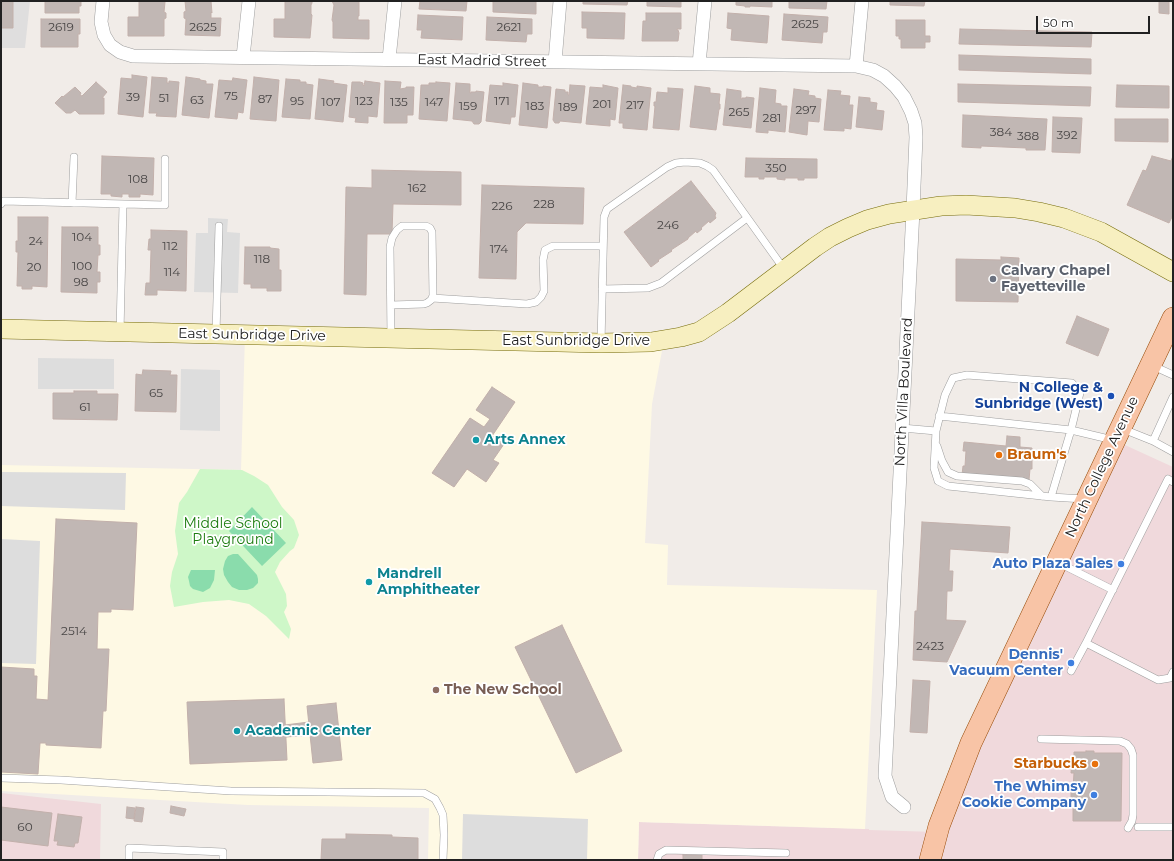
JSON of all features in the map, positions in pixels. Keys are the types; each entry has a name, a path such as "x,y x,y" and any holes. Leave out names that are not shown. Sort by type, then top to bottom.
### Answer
{"main road":[{"name":"North College Avenue","path":"930,860 939,826 971,743 1173,318"}],"street":[{"name":"East Madrid Street","path":"103,1 101,22 104,35 110,45 120,52 133,56 856,66"},
{"path":"243,57 248,1"},
{"path":"388,59 395,1"},
{"path":"555,62 560,1"},
{"path":"699,64 705,1"},
{"path":"856,66 862,1"},
{"name":"North Villa Boulevard","path":"856,66 873,70 884,76 895,86 904,97 911,111 915,123 916,137 884,776 892,797 904,807"},
{"name":"East Sunbridge Drive","path":"1,329 601,343 651,342 681,337 699,332 728,314 830,237 848,228 867,220 889,214 941,206 966,205 1007,207 1064,218 1101,232 1173,272"}],"lane":[{"path":"72,203 74,157"},
{"path":"1,204 3,200 165,205 165,159"},
{"path":"601,343 604,217 607,209 667,166 685,162 700,163 712,170 785,271"},
{"path":"120,332 123,204"},
{"path":"602,289 648,288 661,283 747,218"},
{"path":"216,334 219,226"},
{"path":"391,305 424,304 427,303 433,296 432,232 430,228 426,226 402,226 397,230 392,238 390,247 391,338"},
{"path":"432,298 527,304 536,302 544,291 543,260 545,250 553,246 603,246"},
{"path":"1151,365 1173,375"},
{"path":"1051,497 1071,430 1080,393 1072,383 967,375 953,378 945,395 936,431 934,468 938,480 948,486 1051,497 1087,500"},
{"path":"1153,441 1173,397"},
{"path":"939,416 1118,434 1153,441 1173,452"},
{"path":"902,428 936,431"},
{"path":"935,442 948,472 957,476 1022,481 1030,484 1042,496"},
{"path":"1071,671 1168,479 1173,482"},
{"path":"1057,562 1113,590"},
{"path":"1086,643 1158,680 1170,678 1173,672"},
{"path":"1041,739 1120,741 1131,749 1133,754 1133,815 1132,821 1128,828"},
{"path":"1,778 61,780 231,791 424,793 435,799 443,815 443,860"},
{"path":"1138,827 1173,827"},
{"path":"129,860 129,848 223,852 223,860"},
{"path":"657,860 659,854 666,850 786,853"}],"path":[{"path":"1016,763 1072,764"}],"shaded area":[{"path":"1,1 30,1 25,48 1,48"},
{"path":"208,218 228,219 227,232 240,233 238,293 194,292 196,233 208,233"},
{"name":"The New School","path":"245,335 664,340 652,404 645,543 668,545 667,585 877,590 865,829 639,822 638,860 428,860 429,808 248,805 1,791 1,465 241,470"},
{"path":"38,358 114,359 114,389 38,389"},
{"path":"181,369 220,370 220,431 180,430"},
{"path":"1114,440 1173,467 1173,860 638,860 639,822 937,832"},
{"path":"1,472 126,473 125,510 1,506"},
{"path":"1,539 40,541 36,664 1,663"},
{"path":"1,793 101,804 100,860 1,860"},
{"path":"463,814 588,819 587,860 462,860"}],"green space":[{"name":"Middle School Playground","path":"200,469 242,470 254,476 268,485 282,507 294,520 299,535 294,548 280,562 275,572 286,594 287,606 284,612 291,629 289,639 266,616 249,604 229,600 203,602 174,607 170,586 172,572 178,554 175,531 179,503"},
{"path":"252,507 286,543 262,566 229,531"},
{"path":"238,554 257,575 258,583 253,588 239,590 232,587 228,582 224,575 223,569 228,556"},
{"path":"191,570 215,570 214,580 210,588 203,592 193,589 190,586 188,577"}],"building":[{"path":"1,1 13,1 13,28 1,28"},
{"path":"45,1 81,1 81,6 79,6 79,13 45,13"},
{"path":"139,1 166,1 164,12 166,13 166,18 164,19 164,36 128,36 128,17 139,17"},
{"path":"185,1 211,1 211,18 221,18 220,36 185,35"},
{"path":"285,1 312,1 310,38 274,37 274,19 285,19"},
{"path":"332,1 359,1 358,20 369,20 369,39 333,38 332,20 334,5"},
{"path":"420,1 467,1 466,11 419,9"},
{"path":"493,1 536,1 536,14 493,12"},
{"path":"583,1 628,1 627,5 583,4"},
{"path":"647,1 681,1 681,7 647,6"},
{"path":"736,1 772,1 772,7 745,7 736,5"},
{"path":"789,1 827,1 826,9 789,8"},
{"path":"890,1 925,1 924,6 890,5"},
{"path":"1159,1 1169,1 1169,14 1159,13"},
{"path":"582,12 625,13 624,39 587,38 587,28 582,28"},
{"path":"646,13 681,13 681,29 677,29 679,33 678,41 642,41 643,21 646,21"},
{"path":"728,13 769,16 767,43 731,40 732,29 727,28"},
{"path":"784,14 828,17 827,32 823,32 822,43 782,40"},
{"path":"418,15 463,17 462,40 421,38 422,30 417,30"},
{"path":"487,17 532,19 532,34 527,34 526,42 486,40"},
{"path":"41,19 80,19 78,47 41,47"},
{"path":"896,20 925,20 925,36 930,36 930,42 925,42 925,48 901,48 901,39 899,39 899,36 896,36"},
{"path":"960,29 1092,32 1091,47 959,44"},
{"path":"959,55 1091,59 1091,74 959,70"},
{"path":"132,75 147,77 143,117 118,114 121,78 132,79"},
{"path":"152,77 167,78 167,83 169,83 169,81 179,82 176,117 156,116 157,113 149,113"},
{"path":"186,77 206,81 206,84 213,84 209,118 182,115"},
{"path":"254,77 279,80 276,121 250,119"},
{"path":"233,78 247,80 243,113 238,112 237,119 215,117 219,80 232,81"},
{"path":"286,79 300,80 300,82 306,82 306,84 313,85 310,119 282,117"},
{"path":"319,79 347,85 343,122 315,119"},
{"path":"365,81 380,83 377,117 368,116 368,123 355,122 356,118 349,117 352,82 363,83 364,86"},
{"path":"385,81 401,82 400,89 414,87 413,115 407,115 407,123 384,123"},
{"path":"96,82 107,92 102,98 104,98 104,114 79,114 75,110 71,113 66,113 55,103 75,87 82,96"},
{"path":"429,83 450,83 447,121 419,119 421,85 429,85"},
{"path":"456,83 470,84 470,93 476,91 484,92 481,122 479,124 474,124 472,121 453,119"},
{"path":"503,83 518,85 515,117 511,117 510,124 486,121 490,85 503,86"},
{"path":"523,83 538,85 538,87 551,87 547,128 519,125"},
{"path":"958,84 1091,87 1090,106 958,102"},
{"path":"570,85 585,86 581,123 560,121 559,123 555,123 553,120 556,89 565,90 565,92 568,92 569,95"},
{"path":"603,85 618,88 615,120 610,119 610,126 586,124 590,87 603,88"},
{"path":"623,85 637,88 637,86 651,88 647,130 623,128 623,123 619,123"},
{"path":"1117,85 1169,86 1169,108 1116,107"},
{"path":"695,86 710,88 710,93 720,94 720,109 716,130 690,127"},
{"path":"668,88 683,89 679,130 653,128 654,102 656,102 657,92 668,93"},
{"path":"760,88 776,90 775,103 781,104 781,106 787,106 785,132 768,130 768,133 756,132"},
{"path":"727,89 741,91 741,99 746,97 754,98 751,128 723,125"},
{"path":"794,89 809,91 808,95 821,99 819,122 808,121 807,135 789,132"},
{"path":"828,90 841,91 840,95 850,96 849,105 853,105 851,129 844,128 844,131 824,130"},
{"path":"859,97 870,98 870,102 877,103 876,110 884,111 882,130 856,127"},
{"path":"963,115 1047,119 1045,150 981,146 981,148 962,147"},
{"path":"1053,117 1082,118 1080,153 1052,152"},
{"path":"1115,119 1168,119 1168,142 1115,141"},
{"path":"102,156 154,158 153,195 140,194 140,197 129,197 129,194 122,194 122,197 111,196 111,194 101,194"},
{"path":"1152,156 1171,161 1173,156 1173,215 1169,223 1127,205 1143,170 1146,171"},
{"path":"746,158 817,159 817,178 804,178 804,180 798,180 798,178 785,178 785,180 777,179 777,177 764,177 764,179 759,179 759,177 745,177"},
{"path":"372,170 461,172 461,205 393,204 392,234 367,234 366,295 344,294 346,187 372,188"},
{"path":"691,181 716,213 716,218 710,223 709,221 697,233 696,231 688,239 671,250 672,251 658,260 659,261 651,267 624,232"},
{"path":"482,185 584,188 583,224 526,223 517,232 516,279 479,278"},
{"path":"18,217 48,217 47,287 32,286 32,289 22,289 22,286 17,286 18,252 16,252 16,241 18,241"},
{"path":"62,227 98,227 98,245 100,245 100,255 98,255 97,272 100,272 100,282 97,282 97,293 61,292"},
{"path":"151,230 187,231 186,291 157,290 157,295 145,295 146,283 150,283 151,250 148,250 149,239 151,239"},
{"path":"245,247 270,247 279,249 281,291 267,291 267,288 251,288 251,284 244,284"},
{"path":"1001,257 1019,258 1018,302 956,301 956,259 1001,260"},
{"path":"1077,316 1109,329 1098,356 1066,343"},
{"path":"143,370 171,371 170,375 177,375 176,412 135,411 136,374 142,375"},
{"name":"Arts Annex","path":"492,387 515,402 492,436 504,444 493,460 499,463 486,482 467,469 454,487 432,473 470,418 484,427 490,419 476,410"},
{"path":"74,391 97,391 97,394 118,394 117,420 53,419 53,393 74,393"},
{"name":"Braum's","path":"1007,436 1020,437 1020,447 1032,448 1032,469 1030,469 1029,480 962,475 963,466 965,466 966,451 963,451 964,442 1006,446"},
{"path":"56,519 137,523 133,610 111,609 111,612 98,612 97,649 109,649 106,711 103,711 101,748 46,745 46,743 40,743 38,774 1,772 1,667 34,669 34,676 37,676 36,699 48,700"},
{"path":"922,522 1010,527 1008,553 950,549 949,571 953,571 952,591 947,591 946,620 966,621 947,662 913,660"},
{"path":"562,625 622,751 576,773 515,647"},
{"path":"913,680 930,681 927,733 910,732"},
{"name":"Academic Center","path":"284,699 287,760 190,764 187,702"},
{"path":"336,703 342,760 313,763 307,706"},
{"path":"309,722 310,735 286,737 285,725"},
{"path":"1094,751 1094,753 1122,753 1121,821 1073,821 1071,789 1073,789 1074,773 1071,773 1072,760 1074,760 1074,752"},
{"path":"171,806 186,809 184,816 170,813"},
{"path":"1,807 52,813 48,846 1,840"},
{"path":"127,807 135,808 134,819 126,818"},
{"path":"136,807 144,808 142,822 134,821"},
{"path":"58,814 82,817 78,843 75,843 74,847 57,845 58,841 54,841"},
{"path":"346,834 392,835 392,837 418,838 418,860 321,860 322,839 346,839"},
{"path":"683,855 702,855 702,860 683,860"}],"place":[{"name":"Calvary Chapel Fayetteville","path":"993,279"},
{"name":"N College & Sunbridge (West)","path":"1111,396"},
{"name":"Arts Annex","path":"476,440"},
{"name":"Braum's","path":"999,455"},
{"name":"Auto Plaza Sales","path":"1121,564"},
{"name":"Mandrell Amphitheater","path":"369,582"},
{"name":"Dennis' Vacuum Center","path":"1071,663"},
{"name":"The New School","path":"436,690"},
{"name":"Academic Center","path":"237,731"},
{"name":"Starbucks","path":"1095,764"},
{"name":"The Whimsy Cookie Company","path":"1094,795"}]}
